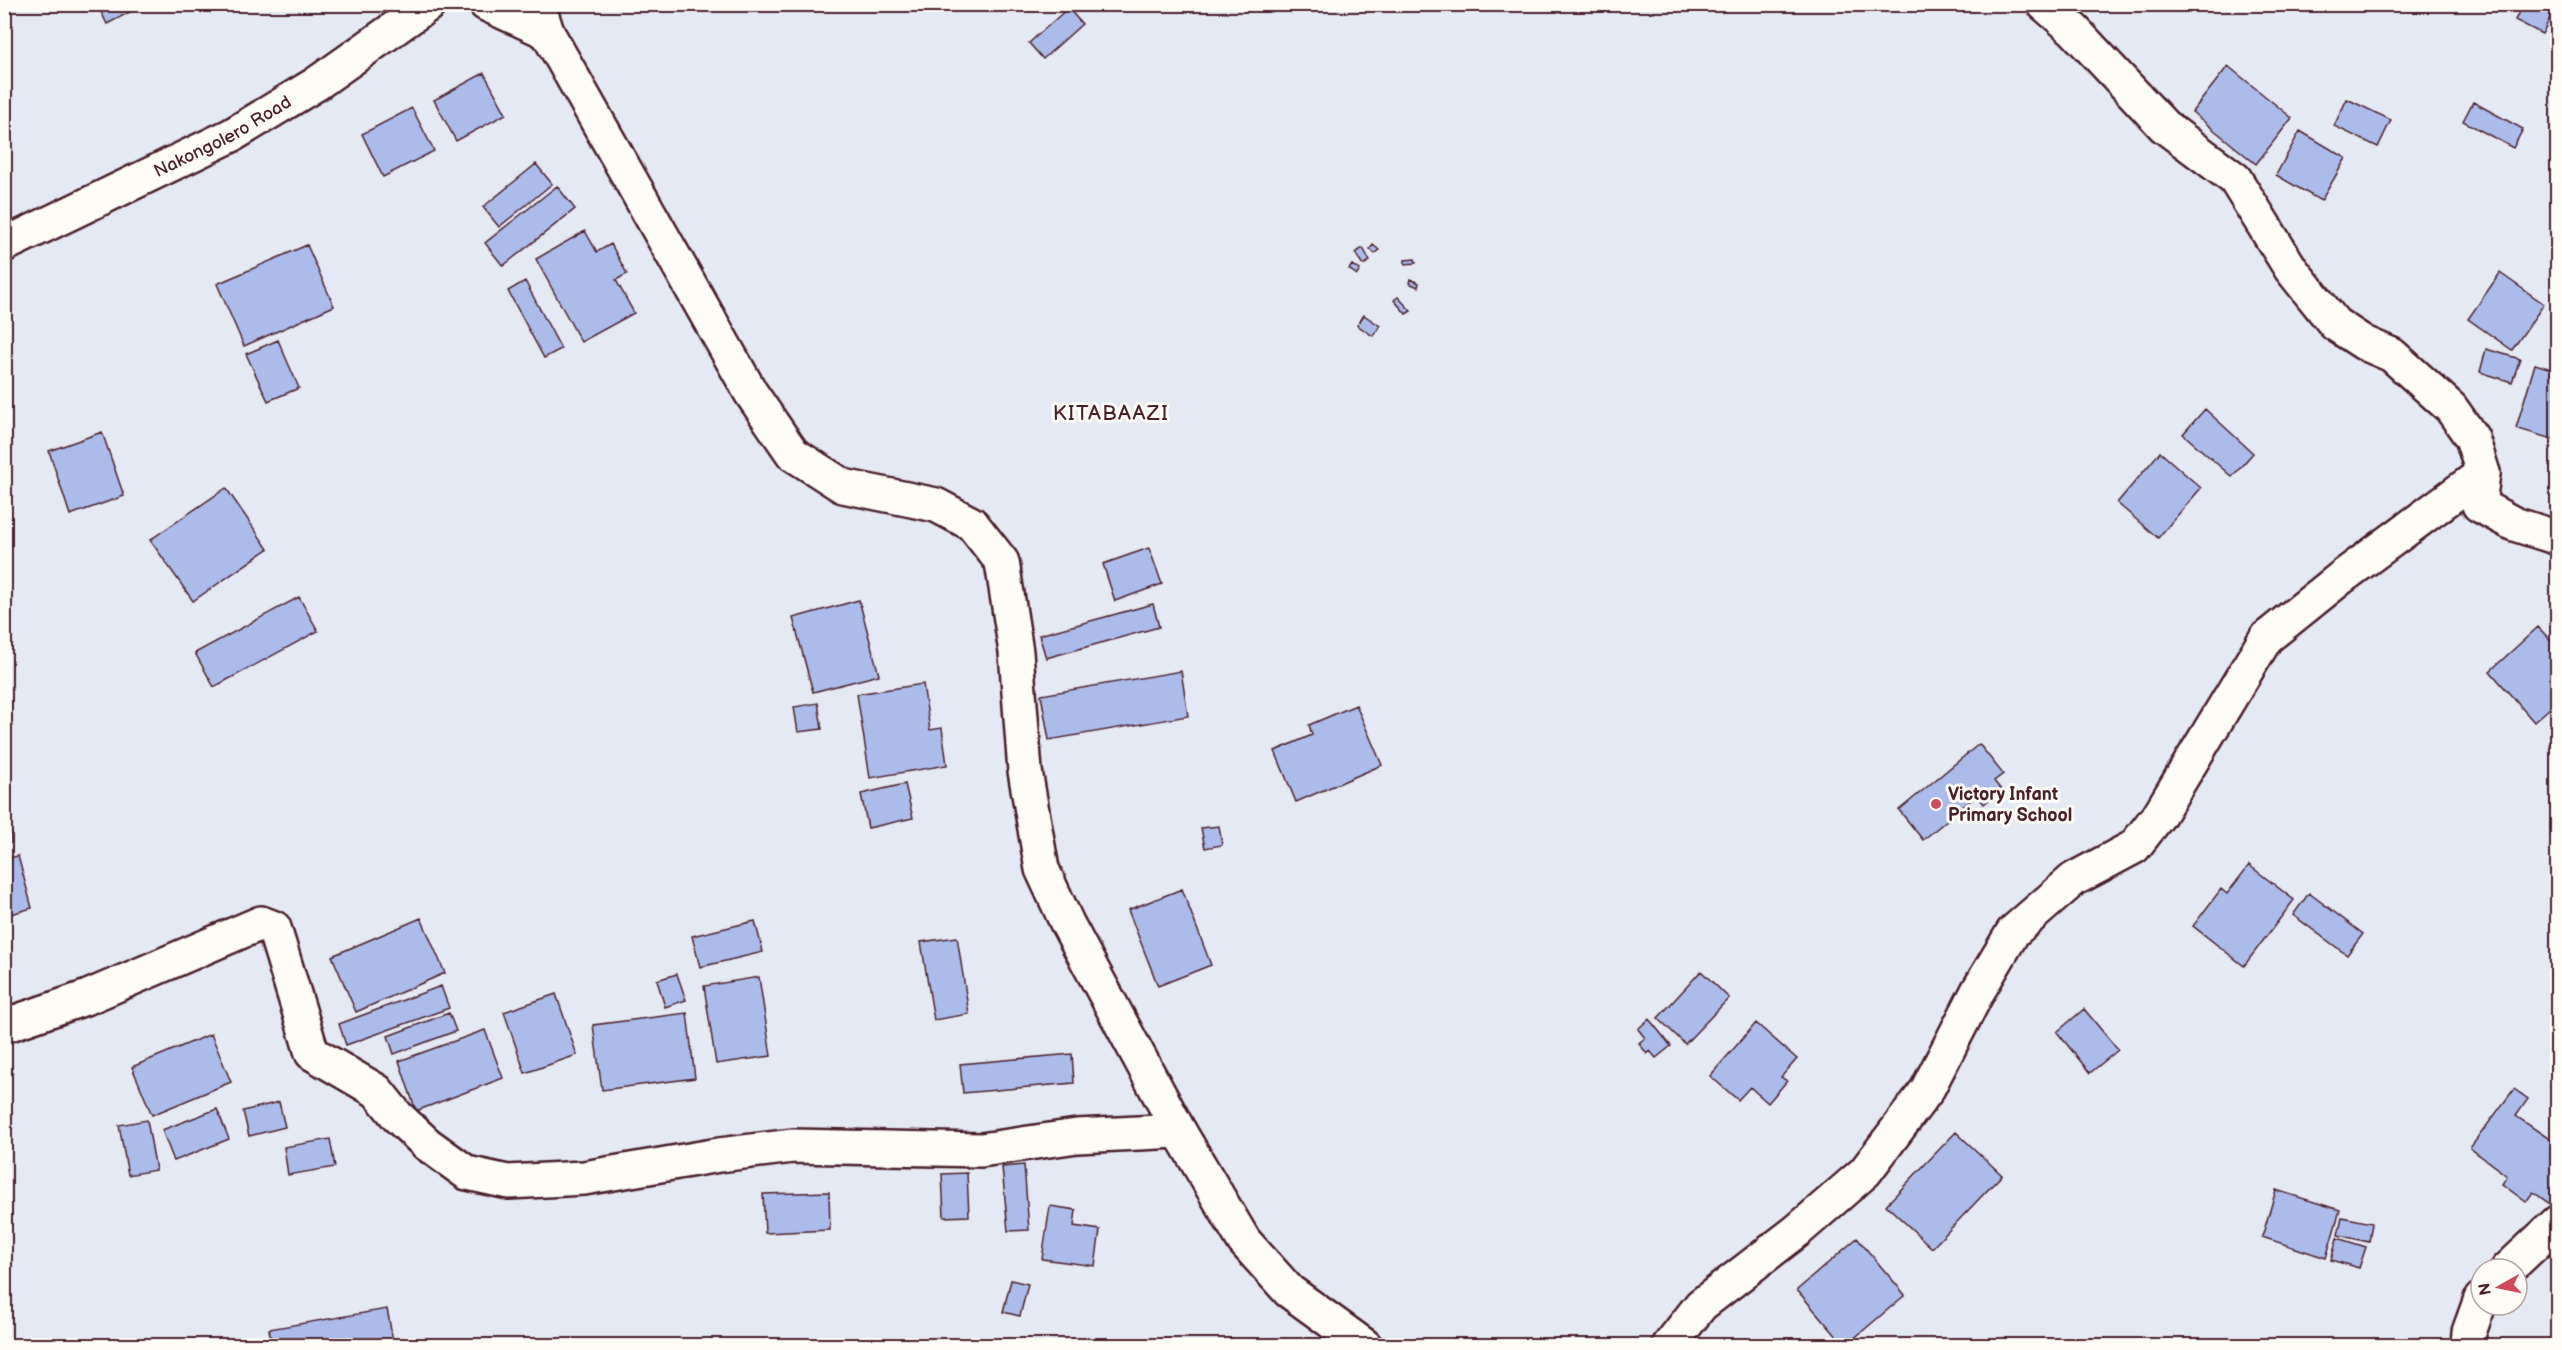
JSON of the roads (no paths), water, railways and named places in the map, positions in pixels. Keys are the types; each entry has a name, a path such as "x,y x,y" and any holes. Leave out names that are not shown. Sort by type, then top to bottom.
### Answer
{"street":[{"name":"Nakongolero Road","path":"4,244 232,135 316,84 429,4"},
{"path":"486,4 542,18 751,393 793,454 843,486 936,505 972,524 1002,562 1016,652 1025,771 1042,869 1067,923 1179,1131 1244,1241 1289,1291 1365,1346"},
{"path":"2044,4 2074,30 2164,126 2235,179 2291,269 2335,324 2364,343 2392,355 2451,408 2472,438 2483,473 2479,505 2514,524 2558,538"},
{"path":"1669,1346 1701,1305 1797,1231 1865,1172 1927,1090 1978,991 2013,932 2074,879 2134,848 2159,815 2266,638 2342,577 2483,473"},
{"path":"4,1026 88,997 261,923 274,928 312,1053 378,1091 397,1116 467,1173 508,1182 584,1178 719,1155 794,1146 981,1150 1077,1136 1179,1131"},
{"path":"2521,1257 2558,1222"},
{"path":"2468,1346 2469,1332 2474,1317"}],"place":[{"name":"Victory Infant Primary School","path":"1936,804"}],"district":[{"name":"KITABAAZI","path":"1111,413"}]}
